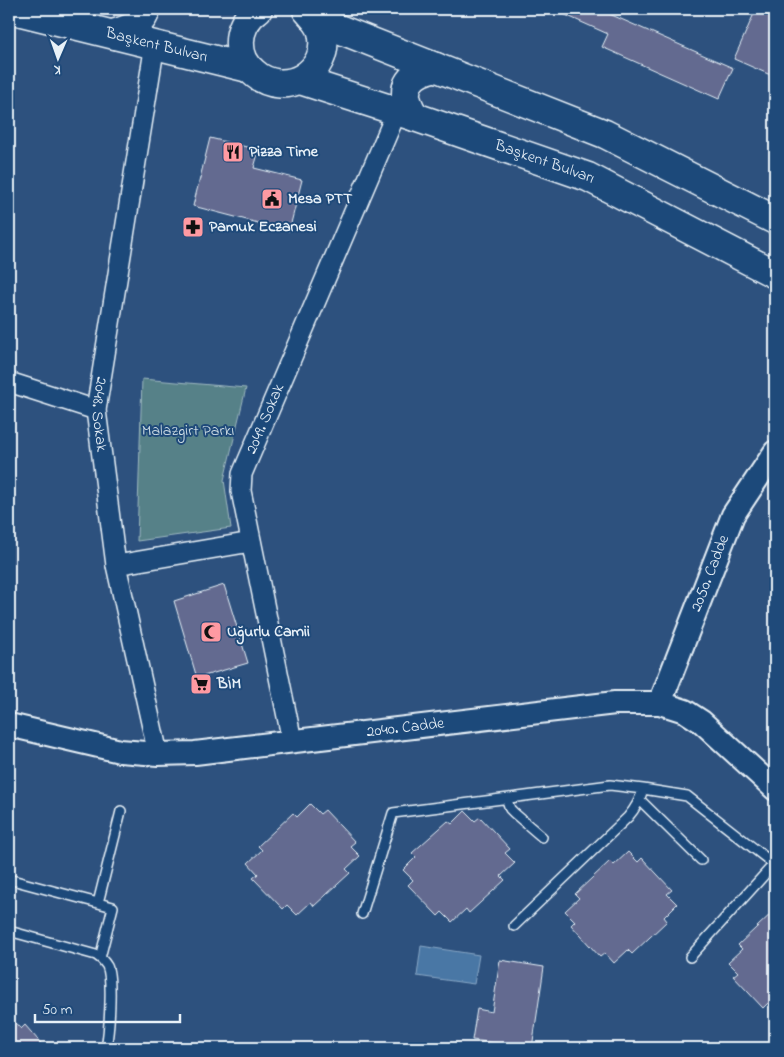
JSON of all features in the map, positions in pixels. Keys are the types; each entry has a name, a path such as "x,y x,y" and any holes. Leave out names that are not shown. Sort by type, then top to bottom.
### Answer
{"main road":[{"name":"Başkent Bulvarı","path":"9,9 248,68"},
{"path":"113,34 127,30 139,23 146,9"},
{"path":"258,9 246,20 241,32 242,57 248,68 259,78 272,84 286,84 300,80 311,72 319,60 323,47 322,32 311,14"},
{"path":"311,14 436,67 605,134 775,220"},
{"path":"406,114 409,108 406,98 407,84 414,76 424,70 436,67"},
{"name":"Başkent Bulvarı","path":"300,80 406,114 588,177 775,274"}],"street":[{"name":"2048. Sokak","path":"156,44 96,410 116,565 158,754"},
{"name":"2049. Sokak","path":"292,741 241,491 242,474 406,114"},
{"path":"9,382 96,410"},
{"name":"2050. Cadde","path":"660,703 733,515 775,452"},
{"path":"116,565 251,542"},
{"name":"2040. Cadde","path":"9,725 120,751 158,754 195,752 615,703 660,703 684,711 702,722 775,789"}],"lane":[{"path":"362,914 393,813 506,800 610,785 643,789 687,796 775,864 690,958"},
{"path":"514,926 628,817 640,800 643,789"},
{"path":"506,800 514,814 542,837"},
{"path":"640,800 701,860"},
{"path":"98,903 121,811"},
{"path":"12,880 113,907 100,958"},
{"path":"9,931 100,958 109,973 109,1030 106,1048"}],"green space":[{"name":"Malazgirt Parkı","path":"142,379 246,388 224,480 231,528 137,541"}],"water":[{"path":"421,946 479,955 474,984 417,976"}],"building":[{"path":"552,9 598,9 733,68 719,99 602,47 608,34"},
{"path":"756,9 775,9 775,77 734,59"},
{"path":"210,138 259,150 254,168 302,180 289,231 193,206"},
{"name":"Uğurlu Camii","path":"224,585 248,663 197,678 174,601"},
{"path":"310,804 320,814 325,810 355,842 350,846 360,856 346,869 350,873 314,906 311,902 297,915 287,905 283,909 253,878 258,874 248,863 262,850 258,846 293,813 297,817"},
{"path":"465,811 475,821 480,817 510,849 505,853 515,863 501,876 505,880 469,913 466,909 452,922 442,912 438,916 408,885 413,880 403,870 416,857 412,853 448,821 452,824"},
{"path":"628,852 638,862 642,858 672,890 667,894 677,904 664,917 667,921 632,954 628,950 614,963 605,953 600,957 571,925 575,921 565,911 579,898 575,894 610,861 614,865"},
{"path":"775,910 775,1012 768,1003 763,1008 733,976 738,972 728,962 742,949 738,945"},
{"path":"500,960 544,967 532,1048 472,1040 477,1009 492,1012"},
{"path":"9,1016 21,1029 25,1025 45,1048 9,1048"}],"place":[{"name":"Pizza Time","path":"233,152"},
{"name":"Mesa PTT","path":"272,199"},
{"name":"Pamuk Eczanesi","path":"193,227"},
{"name":"Uğurlu Camii","path":"211,632"},
{"name":"BİM","path":"201,684"}]}
